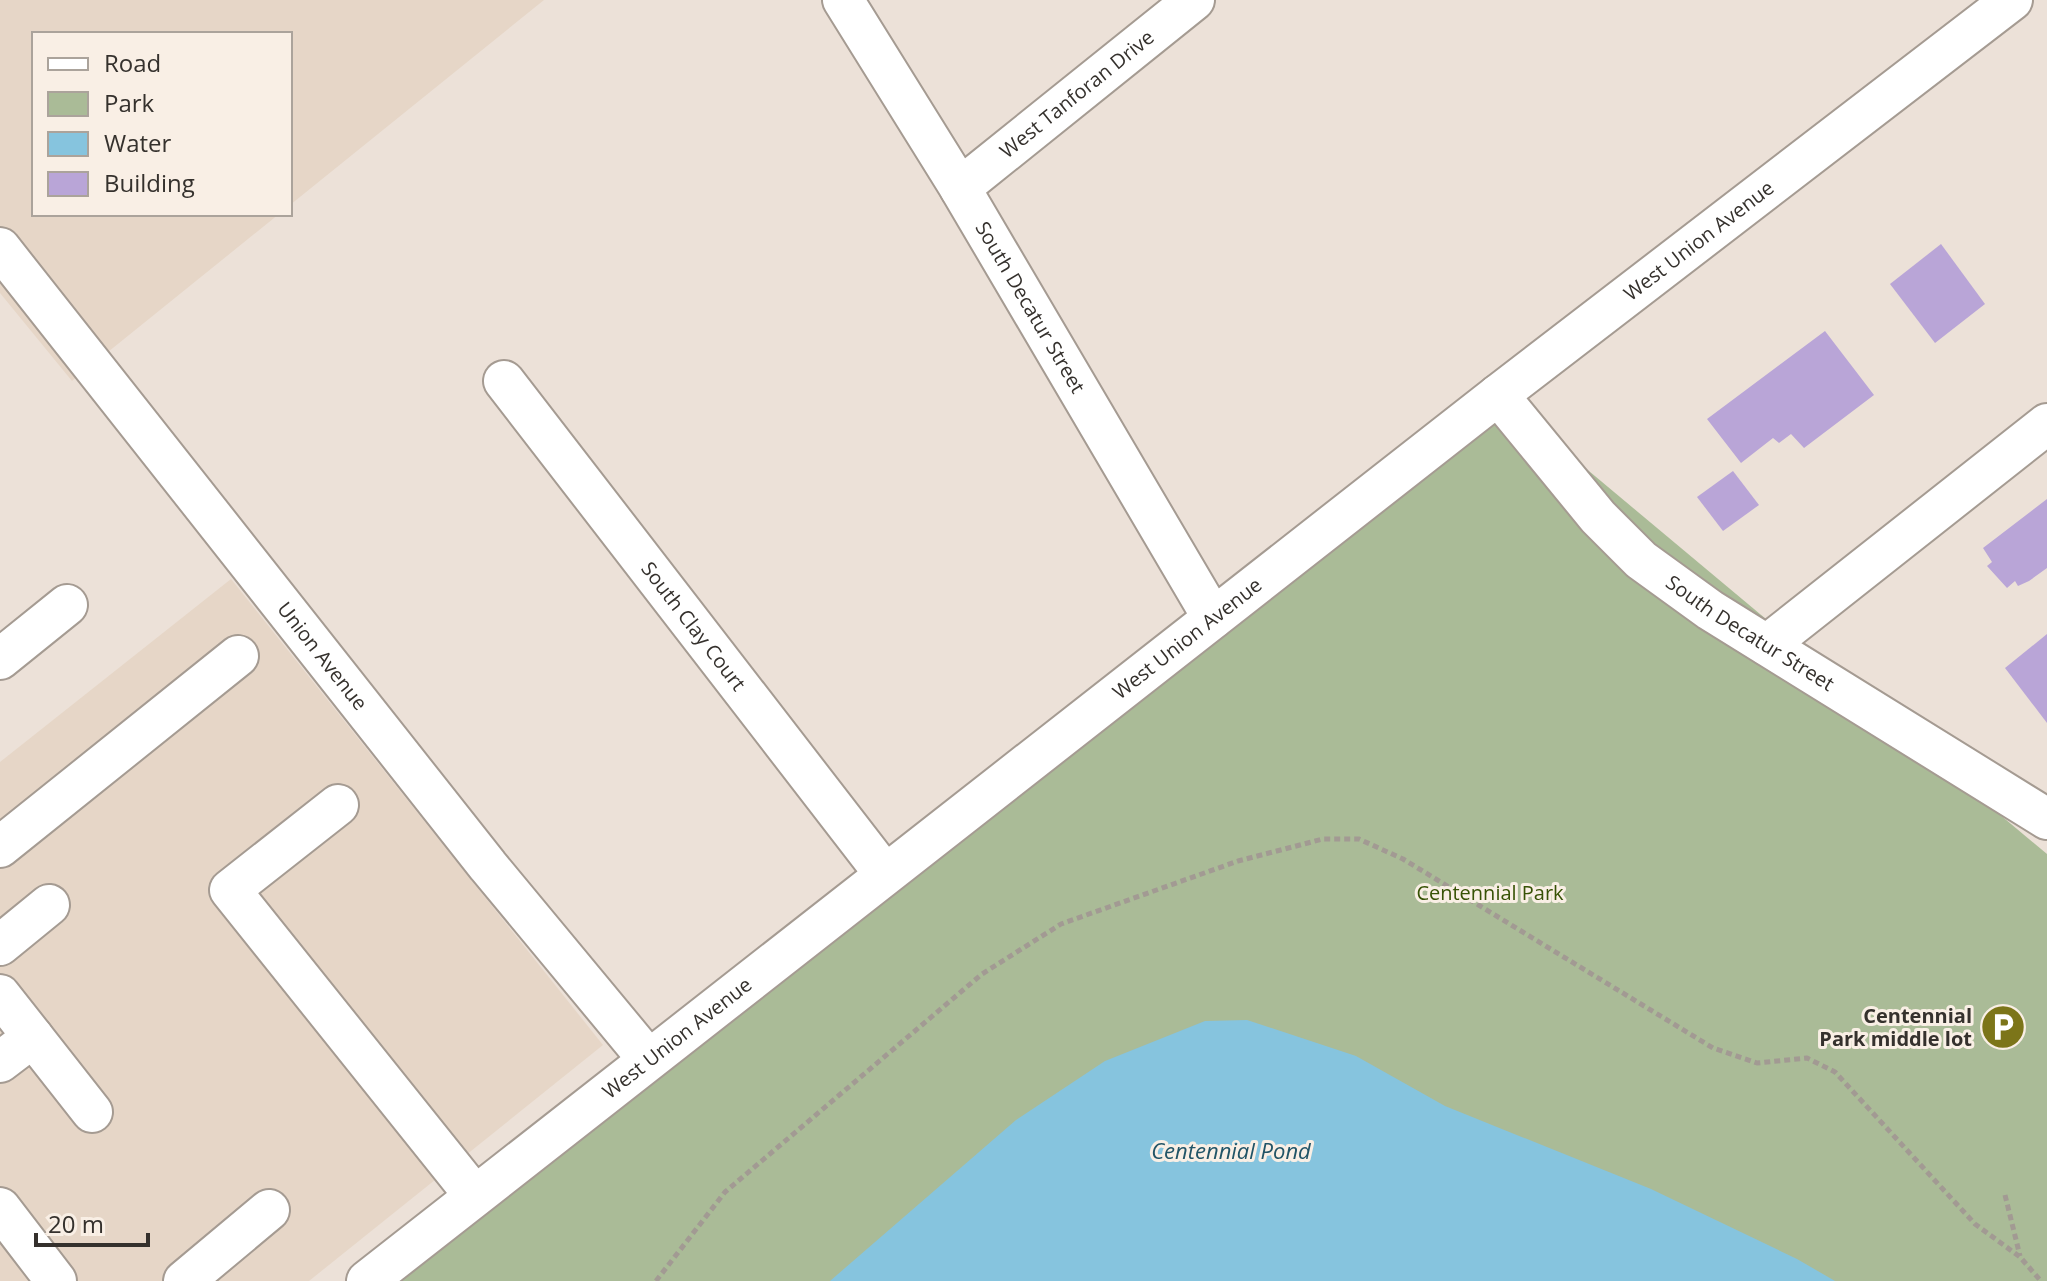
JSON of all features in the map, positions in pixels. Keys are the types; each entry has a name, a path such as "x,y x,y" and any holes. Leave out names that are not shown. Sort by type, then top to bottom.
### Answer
{"street":[{"name":"South Decatur Street","path":"843,0 960,188 1213,618"},
{"name":"West Tanforan Drive","path":"960,188 1194,0"},
{"name":"West Union Avenue","path":"367,1281 884,873 2012,0"},
{"name":"Union Avenue","path":"0,248 488,866 648,1059"},
{"name":"South Clay Court","path":"504,381 884,873"},
{"name":"South Decatur Street","path":"1498,395 1598,517 1641,560 1767,645 2047,819"},
{"path":"1767,645 2047,424"},
{"path":"0,659 67,605"},
{"path":"0,847 238,656"},
{"path":"338,805 230,890 475,1196"},
{"path":"0,945 49,905"},
{"path":"0,995 92,1112"},
{"path":"0,1062 33,1037"},
{"path":"0,1208 56,1281"},
{"path":"184,1281 269,1210"}],"path":[{"path":"656,1281 725,1192 982,974 1061,924 1238,861 1323,839 1359,839 1403,859 1713,1048 1757,1063 1807,1058 1835,1072 1975,1224 2020,1257 2041,1281"},
{"path":"2005,1195 2020,1257"}],"shaded area":[{"path":"0,0 544,0 292,203 292,32 32,32 32,216 277,216 72,381 0,293"},
{"path":"231,579 603,1045 309,1281 0,1281 0,762"}],"green space":[{"name":"Centennial Park","path":"1498,395 2047,854 2047,1281 367,1281"}],"water":[{"name":"Centennial Pond","path":"1247,1020 1356,1056 1445,1106 1651,1189 1797,1259 1835,1281 830,1281 1016,1120 1105,1061 1205,1021"}],"building":[{"path":"1941,244 1985,304 1935,343 1890,284"},
{"path":"1825,331 1874,395 1804,448 1791,434 1779,443 1773,438 1741,463 1707,419"},
{"path":"1733,471 1759,505 1723,531 1697,497"},
{"path":"2047,499 2047,568 2029,581 2018,586 2015,581 2007,588 1987,566 1992,562 1983,548"},
{"path":"2047,634 2047,723 2005,668"}],"place":[{"name":"Centennial Park middle lot","path":"2003,1027"}]}
